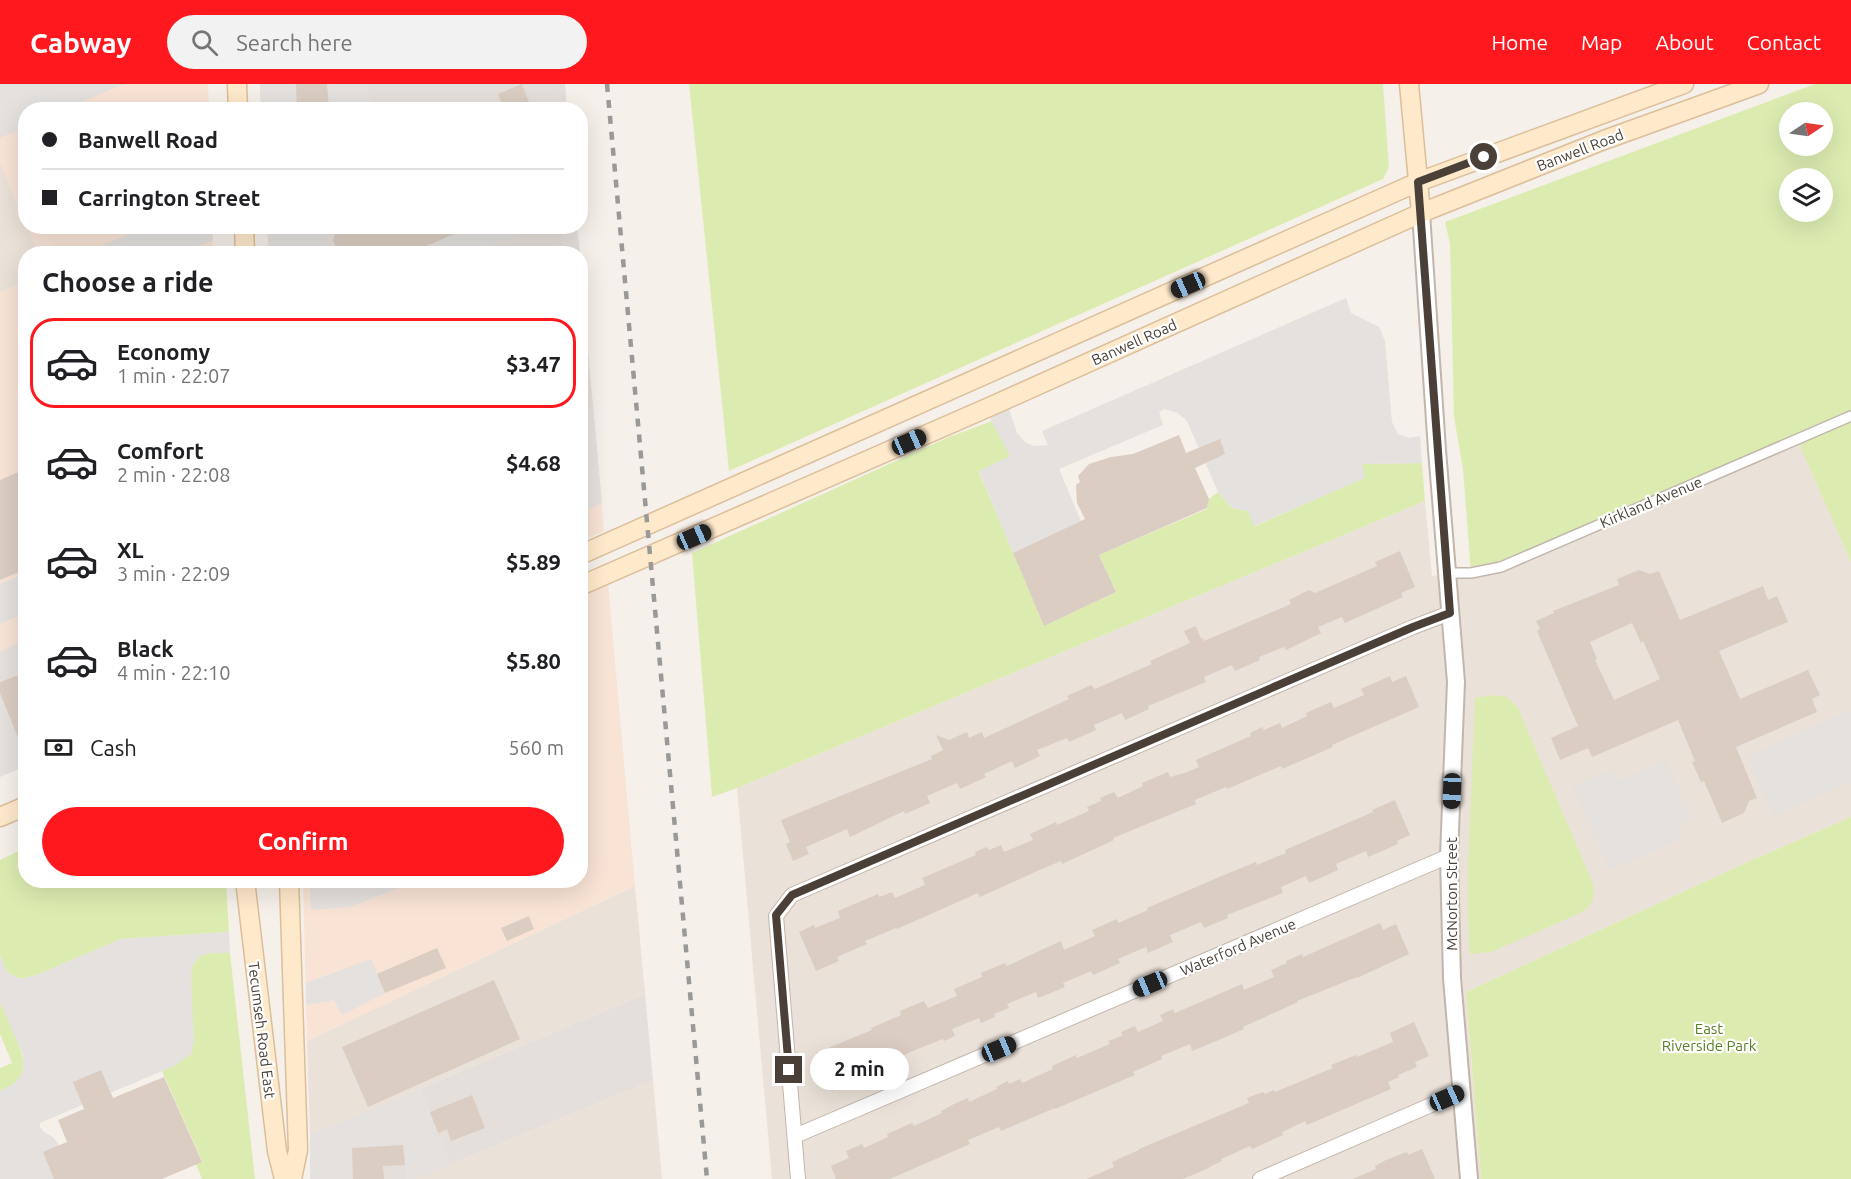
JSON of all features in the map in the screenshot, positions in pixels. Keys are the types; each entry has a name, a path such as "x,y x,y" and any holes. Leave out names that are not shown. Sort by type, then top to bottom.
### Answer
{"main road":[{"path":"237,84 238,102"},
{"path":"1409,84 1421,213"},
{"name":"Banwell Road","path":"588,551 1418,182 1684,84"},
{"name":"Banwell Road","path":"588,583 985,409 1421,213 1604,140 1759,84"},
{"path":"0,817 18,809"},
{"name":"Tecumseh Road East","path":"246,888 277,1151 284,1179"},
{"name":"Tecumseh Road East","path":"289,888 298,1150 291,1179"}],"street":[{"name":"McNorton Street","path":"1421,213 1456,682 1449,856 1452,978 1469,1179"},
{"name":"Kirkland Avenue","path":"1447,573 1471,573 1501,567 1851,416"},
{"path":"798,1179 776,915 792,895 1450,613"},
{"name":"Waterford Avenue","path":"795,1136 1449,856"},
{"path":"1260,1179 1461,1092"}],"shaded area":[{"path":"0,84 208,84 209,102 18,102 18,206 0,162"},
{"path":"0,84 124,84 82,102 18,102 18,130 0,138"},
{"path":"260,84 565,84 566,102 261,102"},
{"path":"260,84 296,84 297,102 261,102"},
{"path":"327,84 366,84 373,102 328,102"},
{"path":"0,162 18,206 18,234 30,234 36,246 18,246 18,284 0,292"},
{"path":"30,234 212,234 213,246 36,246"},
{"path":"131,234 212,234 213,241 200,246 100,246"},
{"path":"268,234 578,234 579,246 268,246"},
{"path":"268,234 335,234 333,240 336,246 268,246"},
{"path":"440,234 520,234 490,246 420,246"},
{"path":"18,284 18,769 0,777 0,292"},
{"path":"1346,298 1351,313 1379,327 1385,341 1392,422 1398,434 1409,438 1420,436 1422,463 1362,464 1365,478 1254,526 1248,511 1232,508 1218,492 1187,421 1178,413 1164,409 1159,412 1163,425 1059,469 1081,521 1013,553 979,471 1010,456 990,418 1009,409 1017,433 1025,442 1033,446 1048,445 1042,431"},
{"path":"588,351 593,406 588,408"},
{"path":"593,406 604,531 588,538 588,408"},
{"path":"593,406 602,503 588,509 588,408"},
{"path":"1798,439 1851,562 1851,817 1752,860 1466,992 1481,1179 772,1179 737,788 1425,501 1432,576 1501,567"},
{"path":"18,577 18,616 0,624 0,584"},
{"path":"608,583 635,886 307,1041 303,888 588,888 588,592"},
{"path":"18,643 18,675 0,682 0,652"},
{"path":"0,693 18,737 18,769 0,777"},
{"path":"1851,710 1851,782 1773,816 1746,756"},
{"path":"1666,760 1692,819 1678,825 1683,838 1609,870 1572,786 1612,769 1618,781"},
{"path":"635,886 645,994 310,1135 307,1041"},
{"path":"310,888 399,888 350,907 311,910"},
{"path":"229,932 230,953 211,953 200,956 192,966 194,1041 191,1054 176,1065 40,1123 43,1131 54,1138 58,1144 73,1179 0,1179 0,1091 14,1084 23,1072 23,1055 0,1002 0,956 7,972 20,979 37,975 121,939"},
{"path":"371,959 385,993 342,1015 334,1000 306,1005 306,983"},
{"path":"645,994 653,1080 415,1179 310,1179 310,1135"},
{"path":"653,1080 662,1179 415,1179 451,1164"},
{"path":"421,1089 451,1164 415,1179 406,1179 403,1145 352,1148 353,1179 310,1179 310,1135"}],"green space":[{"path":"689,84 1383,84 1389,167 1383,179 729,471"},
{"path":"1815,84 1851,84 1851,562 1797,439 1501,567 1471,573 1463,469 1454,417 1450,244 1445,222"},
{"path":"992,421 1011,456 979,472 1044,626 1116,592 1099,555 1207,509 1209,499 1218,492 1232,508 1248,511 1255,526 1364,478 1361,464 1422,463 1425,501 712,797 692,553 949,437"},
{"path":"1493,695 1507,697 1518,708 1594,886 1593,901 1583,912 1491,952 1470,954 1468,874 1475,698"},
{"name":"East Riverside Park","path":"1851,817 1851,1179 1481,1179 1466,992 1752,860"},
{"path":"18,851 18,888 226,888 229,932 121,939 37,975 20,979 7,972 0,956 0,860"},
{"path":"211,953 230,953 255,1179 202,1179 196,1164 202,1161 162,1071 176,1065 192,966 200,956"},
{"path":"0,1002 17,1038 24,1067 18,1080 0,1091 0,1068 12,1063 0,1034"}],"building":[{"path":"296,84 327,84 328,102 297,102"},
{"path":"522,84 529,102 501,102 498,94"},
{"path":"335,234 454,234 426,246 336,246 333,240"},
{"path":"1179,435 1186,453 1220,439 1225,454 1195,468 1209,499 1207,508 1099,555 1116,592 1044,626 1013,553 1085,519 1077,503 1076,485 1080,482 1078,476 1089,464 1111,457 1133,454"},
{"path":"18,472 18,572 0,580 0,480"},
{"path":"1400,551 1415,587 1401,593 1403,597 1345,623 1342,617 1318,627 1321,633 1286,650 1284,647 1259,657 1260,660 1235,671 1232,665 1204,677 1206,682 1148,706 1149,709 1125,720 1122,713 1094,725 1096,730 1069,742 1067,738 1037,750 1040,756 1015,768 1012,761 984,774 986,777 960,789 957,783 927,796 930,803 905,814 904,811 850,837 847,829 806,847 809,854 793,861 786,844 790,842 781,820 932,759 931,756 943,750 936,735 949,740 967,732 969,738 982,732 984,738 1069,699 1067,696 1091,685 1095,689 1152,664 1150,661 1190,643 1184,631 1196,626 1204,641 1291,604 1289,600 1309,590 1315,593 1377,566 1375,562"},
{"path":"1639,570 1650,574 1659,571 1680,620 1763,586 1768,600 1777,596 1788,622 1719,651 1740,699 1808,670 1820,695 1812,699 1817,712 1736,747 1757,798 1749,801 1744,813 1722,823 1704,781 1701,782 1692,762 1695,761 1678,720 1592,757 1588,748 1560,760 1551,738 1578,726 1537,631 1540,629 1536,621 1554,613 1553,611 1619,585 1617,579","holes":["1632,623 1641,643 1643,641 1660,679 1614,700 1595,660 1597,659 1590,642"]},
{"path":"18,675 18,738 0,693 0,682"},
{"path":"1390,676 1392,682 1406,676 1419,707 1282,769 1281,766 1195,800 1196,804 1113,838 1114,840 1062,864 1061,861 980,897 978,893 865,941 867,944 837,957 839,961 816,971 799,932 840,918 838,911 878,894 879,897 892,892 895,898 925,885 922,878 976,855 975,852 987,847 989,850 1001,845 1004,852 1033,840 1030,834 1089,811 1087,807 1101,801 1100,798 1114,792 1118,798 1143,786 1142,783 1168,772 1170,777 1185,773 1199,767 1196,760 1251,736 1250,733 1262,727 1264,730 1280,723 1282,728 1307,716 1306,713 1331,702 1334,708 1364,695 1361,689"},
{"path":"1395,800 1410,835 1397,841 1398,844 1368,857 1366,851 1336,864 1338,870 1309,883 1306,876 1281,887 1283,893 1227,915 1228,918 1204,928 1201,922 1170,935 1173,942 1148,953 1146,947 1118,959 1120,963 1093,975 1091,971 1063,983 1065,987 1053,992 1038,998 1036,992 1007,1004 1009,1008 994,1014 995,1017 981,1023 979,1018 952,1029 955,1036 910,1052 897,1059 898,1062 874,1072 871,1066 841,1079 844,1086 832,1091 816,1053 872,1030 871,1028 901,1015 900,1011 924,1001 928,1008 957,996 954,989 982,977 981,973 1005,963 1007,966 1061,941 1064,950 1095,936 1092,930 1117,919 1118,923 1224,875 1286,853 1285,850 1373,812 1372,810"},
{"path":"529,916 534,929 507,941 501,928"},
{"path":"1380,923 1383,930 1396,924 1409,954 1357,978 1297,1001 1243,1027 1244,1029 1192,1051 1190,1044 1161,1056 1162,1059 1133,1072 1135,1075 1001,1131 999,1127 968,1140 970,1144 890,1179 836,1179 831,1166 849,1158 846,1151 862,1144 864,1148 888,1137 887,1134 912,1123 914,1126 968,1098 969,1102 997,1089 996,1087 1008,1081 1009,1084 1020,1079 1022,1083 1053,1069 1052,1066 1076,1055 1077,1058 1110,1044 1108,1041 1122,1036 1121,1032 1135,1026 1138,1032 1163,1021 1160,1015 1173,1009 1175,1013 1242,984 1244,990 1274,977 1271,970 1287,963 1286,961 1302,954 1303,957"},
{"path":"437,948 446,968 385,993 377,974"},
{"path":"494,980 520,1039 368,1107 342,1047"},
{"path":"1414,1022 1429,1056 1415,1062 1417,1067 1388,1082 1391,1089 1307,1125 1305,1121 1282,1132 1283,1135 1252,1149 1250,1146 1183,1179 1086,1179 1114,1167 1112,1162 1139,1149 1249,1103 1247,1098 1263,1092 1265,1094 1274,1090 1275,1092 1333,1068 1331,1065 1393,1042 1390,1033"},
{"path":"101,1070 113,1098 164,1077 202,1162 162,1179 54,1179 43,1152 67,1142 58,1120 84,1109 73,1082"},
{"path":"472,1095 485,1128 451,1141 447,1129 438,1133 430,1112"},
{"path":"403,1145 405,1165 383,1166 384,1179 353,1179 352,1148"},
{"path":"1422,1149 1435,1179 1353,1179 1376,1169 1375,1166 1386,1160"}],"railway":[{"path":"607,84 707,1179"}],"route":[{"path":"789,1070 776,915 792,895 1450,613 1418,182 1484,157"}]}
